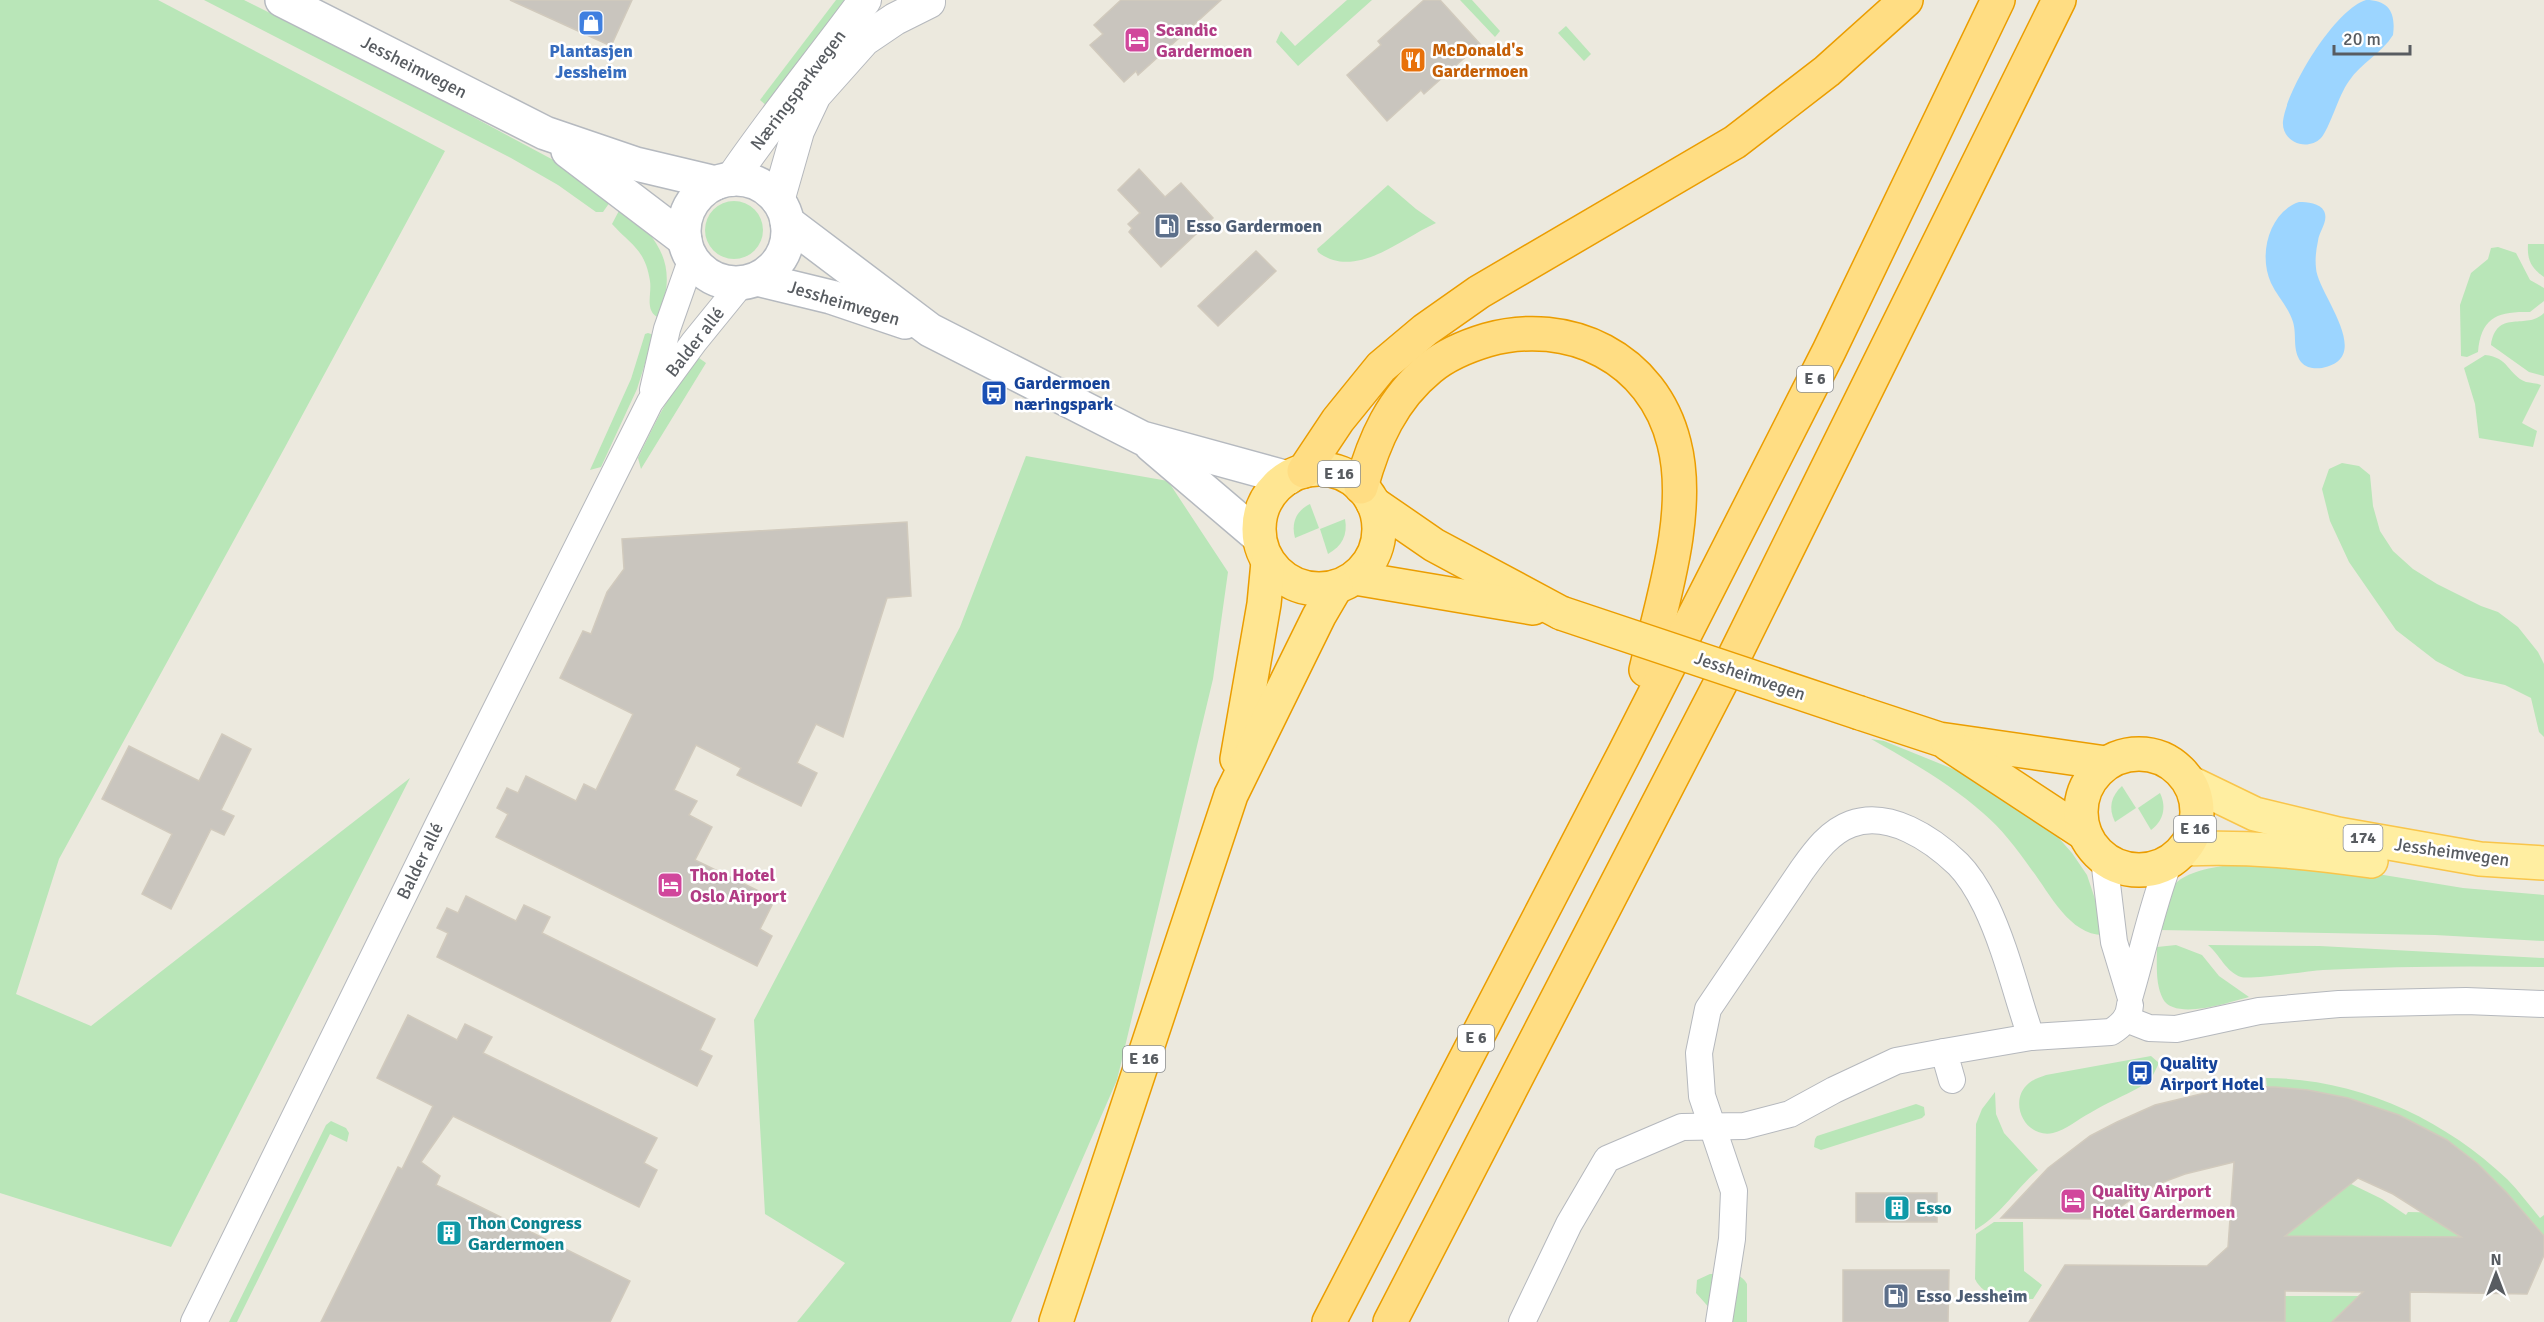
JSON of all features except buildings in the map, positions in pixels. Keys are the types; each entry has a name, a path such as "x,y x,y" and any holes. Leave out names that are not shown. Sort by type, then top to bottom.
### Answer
{"highway":[{"path":"1296,475 1381,367 1425,330 1479,292 1735,142 1827,71 1906,0"},
{"name":"E 6","path":"1329,1322 1624,754 1829,351 1998,0"},
{"path":"1390,1322 1741,645 2059,0"},
{"name":"E 6","path":"1367,495 1375,442 1398,401 1431,366 1449,354 1471,345 1522,333 1546,333 1580,339 1610,354 1638,376 1656,399 1672,435 1679,470 1680,502 1675,540 1624,754"},
{"name":"E 16","path":"1056,1322 1231,795 1319,616 1345,582 1366,566 1374,551 1378,535 1378,519 1367,495 1344,475 1324,470 1296,475 1274,489 1264,503 1259,520 1264,550 1264,604 1231,795"},
{"name":"Jessheimvegen","path":"1367,495 1434,544 1561,613 1939,739 2106,763"},
{"name":"E 16","path":"1264,550 1281,576 1298,586 1317,590 1345,582"},
{"name":"Jessheimvegen","path":"1345,582 1561,613"},
{"name":"Jessheimvegen","path":"1939,739 2028,795 2094,846"},
{"name":"E 16","path":"2094,846 2125,869 2148,870 2177,856 2194,834 2198,817 2197,799 2191,783 2179,769 2162,758 2142,753 2122,756 2106,763"},
{"path":"2094,846 2080,814 2083,795 2092,777 2106,763"}],"main road":[{"name":"Jessheimvegen","path":"282,0 545,133 636,164 723,181"},
{"name":"Jessheimvegen","path":"545,133 688,249"},
{"path":"723,181 757,184 783,212 786,243 778,261 750,281 722,281 705,273 688,249 684,227 687,213 699,195 723,181"},
{"name":"Jessheimvegen","path":"783,212 930,330"},
{"name":"Jessheimvegen","path":"750,281 821,294 930,330 1142,438 1296,475"},
{"name":"Jessheimvegen","path":"1142,438 1264,550"},
{"name":"Jessheimvegen","path":"2191,783 2254,814 2338,834 2480,859 2544,863"},
{"name":"Jessheimvegen","path":"2177,856 2228,847 2301,851 2466,876 2544,884"}],"street":[{"name":"Næringsparkvegen","path":"723,181 826,54 865,0"},
{"name":"Næringsparkvegen","path":"783,212 798,131 815,95 864,40 895,19 933,1"},
{"name":"Balder allé","path":"650,402 688,249"},
{"name":"Balder allé","path":"194,1322 439,823 650,402 750,281"},
{"path":"1719,1322 1721,1294 1732,1239 1734,1191 1702,1096 1699,1053 1708,1009 1818,849 1836,832 1851,824 1884,821 1907,829 1935,845 1959,865 1986,906 2004,949 2031,1037"},
{"path":"2094,846 2128,1007 2149,1028 2176,1029 2259,1011 2339,1004 2466,1001 2544,1004"},
{"path":"1522,1322 1569,1224 1607,1159 1682,1127 1744,1126 1790,1114 1896,1061 2031,1037 2111,1032 2121,1026 2147,939 2154,902 2177,856"},
{"path":"1944,1052 1953,1080"}],"green space":[{"path":"0,0 158,0 445,151 59,859 16,994 91,1026 410,778 171,1247 0,1193"},
{"path":"204,0 244,0 417,87 559,163 610,202 603,212 596,212 558,185 511,158"},
{"path":"836,0 849,0 768,107 760,100"},
{"path":"1347,0 1372,0 1298,66 1276,42 1281,31 1295,46"},
{"path":"1460,0 1472,0 1500,31 1495,37"},
{"path":"1566,26 1591,54 1584,61 1558,33"},
{"path":"1388,185 1436,223 1363,260 1347,262 1332,260 1318,252 1317,249"},
{"path":"728,201 740,201 755,209 763,224 763,236 755,251 740,259 728,259 713,251 705,236 705,224 713,209"},
{"path":"622,205 647,231 662,255 667,283 659,318 654,315 650,307 650,281 641,254 612,224"},
{"path":"2528,244 2544,244 2544,277 2531,263"},
{"path":"2498,247 2516,253 2530,280 2544,288 2544,301 2530,312 2509,313 2493,318 2483,331 2478,352 2467,357 2461,356 2460,305 2471,273 2488,259 2491,248"},
{"path":"2544,313 2544,376 2529,372 2491,345 2499,327 2506,323 2537,318"},
{"path":"645,334 654,335 637,389 601,467 590,470 631,379"},
{"path":"2485,355 2499,359 2520,379 2541,385 2522,423 2537,431 2533,447 2479,438 2475,404 2464,368"},
{"path":"699,358 706,363 641,469 638,458 658,419 680,380"},
{"path":"1026,456 1168,481 1228,572 1213,679 1117,1080 1011,1322 797,1322 845,1263 765,1214 754,1020 960,627"},
{"path":"2342,463 2359,466 2370,475 2373,506 2380,531 2393,551 2413,569 2437,584 2498,612 2518,627 2538,652 2544,664 2544,737 2539,732 2531,698 2505,685 2465,676 2436,661 2396,630 2349,562 2330,521 2322,489 2329,469"},
{"path":"1310,504 1319,528 1295,538 1296,518 1301,510"},
{"path":"1345,519 1346,530 1343,540 1328,554 1320,529"},
{"path":"1871,739 1884,741 1968,775 2021,809 2057,836 2087,875 2099,911 2103,935 2080,928 2061,911 2008,839 1970,802 1915,764"},
{"path":"2122,786 2136,808 2115,822 2112,802"},
{"path":"2160,793 2163,814 2151,830 2138,808"},
{"path":"2254,862 2341,868 2463,888 2544,895 2544,941 2435,935 2159,930 2168,898 2177,882 2203,870"},
{"path":"2176,945 2202,955 2219,976 2249,997 2203,1008 2179,1009 2169,1005 2163,999 2159,987 2157,947"},
{"path":"2208,945 2320,946 2544,958 2544,967 2323,970 2246,978 2231,971"},
{"path":"2151,1056 2159,1063 2152,1077 2140,1087 2063,1129 2053,1133 2043,1133 2027,1125 2022,1117 2020,1099 2029,1083 2035,1079"},
{"path":"2266,1078 2333,1085 2365,1094 2426,1120 2455,1137 2507,1179 2540,1218 2544,1215 2544,1242 2241,1239 2345,1181 2382,1199 2406,1215 2408,1212 2512,1214 2267,1090"},
{"path":"1995,1092 1996,1114 2004,1133 2038,1170 2000,1210 1975,1230 1976,1124 1982,1109"},
{"path":"1916,1104 1924,1107 1925,1115 1922,1118 1821,1150 1814,1147 1817,1136"},
{"path":"331,1121 346,1128 349,1133 347,1142 330,1134 237,1322 229,1322 326,1125"},
{"path":"1994,1222 2023,1222 2024,1271 2042,1285 2033,1299 1992,1295 1985,1291 1975,1279 1976,1234"},
{"path":"1710,1274 1731,1274 1744,1280 1747,1284 1747,1322 1722,1322 1696,1293 1697,1280"},
{"path":"2282,1296 2386,1296 2385,1322 2281,1322"}],"water":[{"path":"2366,0 2380,2 2389,9 2393,20 2393,35 2349,81 2321,138 2309,144 2296,143 2290,139 2283,128 2286,107 2293,90 2327,34 2353,7"},
{"path":"2299,202 2316,205 2324,211 2325,218 2317,244 2316,268 2344,339 2344,352 2337,362 2322,368 2308,367 2298,357 2291,317 2267,272 2266,248 2274,225 2280,215"}],"place":[{"name":"Plantasjen Jessheim","path":"591,23"},
{"name":"Scandic Gardermoen","path":"1137,40"},
{"name":"McDonald's Gardermoen","path":"1413,60"},
{"name":"Esso Gardermoen","path":"1167,226"},
{"name":"Gardermoen næringspark","path":"994,393"},
{"name":"Thon Hotel Oslo Airport","path":"670,885"},
{"name":"Quality Airport Hotel","path":"2140,1073"},
{"name":"Quality Airport Hotel Gardermoen","path":"2073,1201"},
{"name":"Esso","path":"1897,1208"},
{"name":"Thon Congress Gardermoen","path":"449,1233"},
{"name":"Esso Jessheim","path":"1896,1296"}]}
